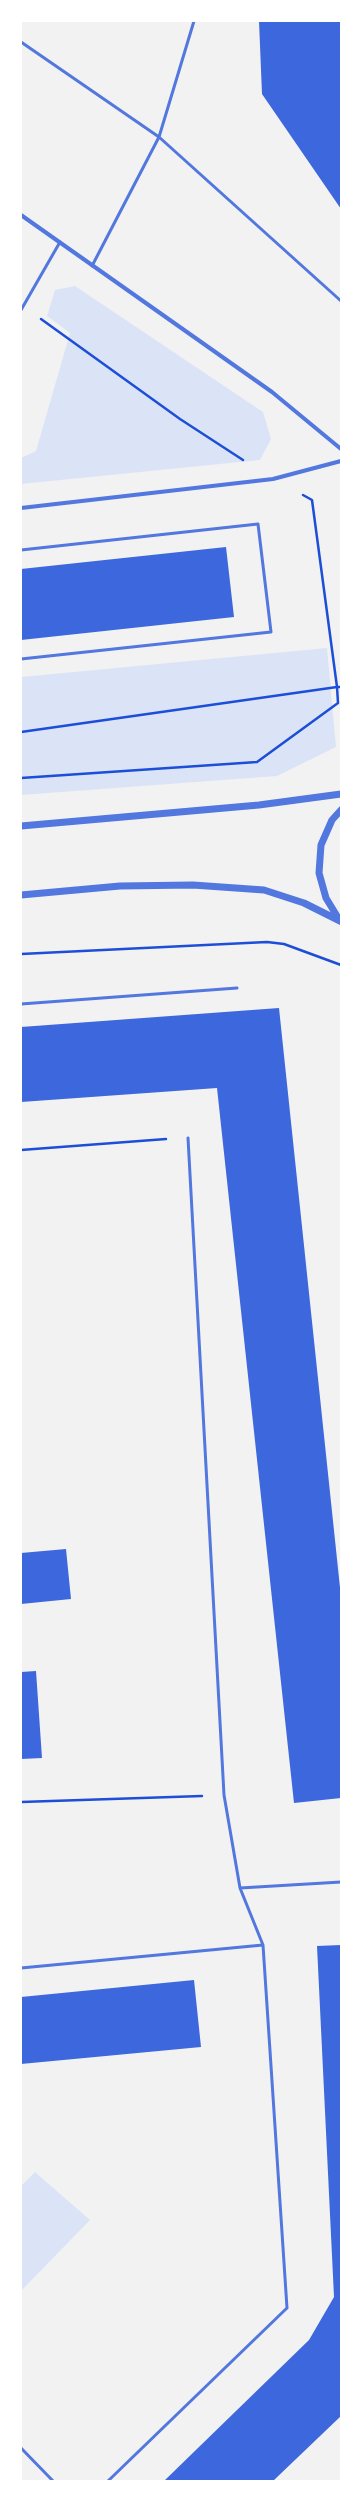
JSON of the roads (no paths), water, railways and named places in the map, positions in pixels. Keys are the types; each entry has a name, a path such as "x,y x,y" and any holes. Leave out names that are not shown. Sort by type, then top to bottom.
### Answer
{"street":[{"path":"21,215 272,392 341,449"},
{"path":"21,508 273,479 341,461"},
{"path":"21,826 259,805 341,794"},
{"path":"341,810 332,820 321,845 319,873 326,898 341,921"},
{"path":"21,895 120,886 193,885 264,890 304,903 341,921"}],"lane":[{"path":"92,266 159,137 194,21"},
{"path":"21,42 159,137 341,301"},
{"path":"21,310 60,242"},
{"path":"21,550 258,524 271,632 21,659"},
{"path":"21,1004 237,988"},
{"path":"108,2481 287,2308 264,1945 240,1888 224,1795 188,1138"},
{"path":"240,1888 341,1882"},
{"path":"21,1968 264,1945"},
{"path":"21,2448 53,2481"}]}
